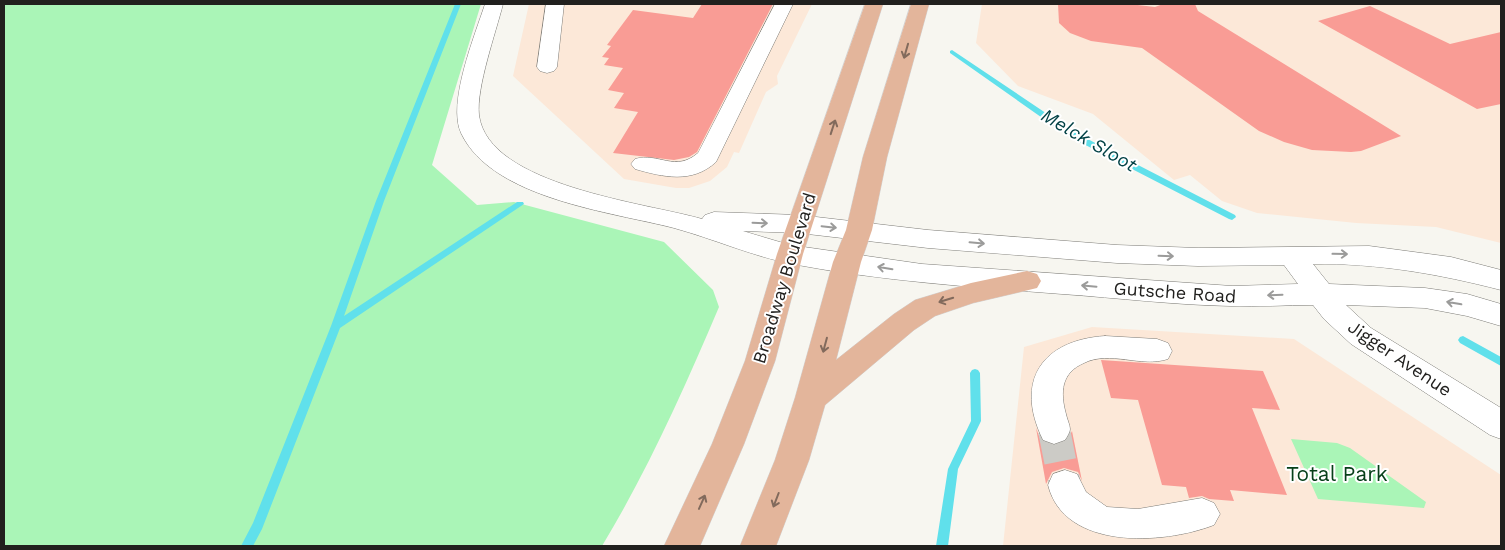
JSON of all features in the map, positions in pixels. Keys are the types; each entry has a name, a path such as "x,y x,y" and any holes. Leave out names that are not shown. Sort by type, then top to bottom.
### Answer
{"main road":[{"path":"758,546 792,460 811,398 847,262 859,230 875,157 920,4"},
{"name":"Broadway Boulevard","path":"682,546 728,444 760,361 799,224 870,9"},
{"path":"811,398 904,322 925,308 971,293 1027,281"}],"street":[{"path":"494,4 468,97 468,115 472,132 481,145 497,160 522,177 553,189 603,204 676,220"},
{"path":"547,67 555,4"},
{"path":"643,164 682,170 698,167 708,157 784,4"},
{"name":"Gutsche Road","path":"676,220 799,224 928,240 1072,251 1198,257 1369,255 1451,268 1501,280"},
{"name":"Gutsche Road","path":"676,220 790,254 922,274 1232,296 1321,294 1425,298 1467,305 1501,315"},
{"name":"Jigger Avenue","path":"1291,255 1334,311 1360,336 1501,424"},
{"path":"1054,430 1046,390 1049,379 1061,362 1071,355 1098,347 1157,351"},
{"path":"1065,486 1067,494 1074,504 1084,514 1100,522 1135,526 1202,514"}],"shaded area":[{"path":"529,4 812,4 777,76 778,84 766,92 739,153 734,152 727,167 710,181 689,188 676,188 624,179 513,76"},
{"path":"982,4 1501,4 1501,243 1436,227 1356,223 1257,213 1222,201 1190,175 1174,180 1093,114 1018,86 976,43"},
{"path":"1092,327 1294,339 1501,475 1501,546 1003,546 1024,347"}],"green space":[{"path":"4,4 481,4 432,165 477,205 514,202 664,242 713,290 719,307 665,429 635,488 602,546 4,546"},
{"name":"Total Park","path":"1291,439 1337,443 1350,448 1426,502 1424,508 1318,499"}],"building":[{"path":"702,4 773,4 697,152 689,157 674,160 613,153 638,112 614,108 624,93 608,90 623,68 604,65 609,58 602,57 611,46 607,45 633,10 693,18"},
{"path":"1058,4 1129,4 1155,7 1163,4 1195,4 1198,11 1401,136 1361,151 1351,152 1312,150 1284,142 1259,131 1142,48 1091,41 1070,33 1059,23"},
{"path":"1370,6 1450,44 1501,32 1501,104 1477,109 1318,21"},
{"path":"1101,360 1263,371 1280,410 1252,408 1287,495 1230,490 1234,501 1209,499 1202,496 1189,498 1186,487 1162,485 1138,400 1111,398"},
{"path":"1036,428 1041,441 1053,446 1067,441 1072,431 1082,481 1078,472 1064,468 1052,472 1046,484"}],"waterway":[{"path":"336,326 380,201 458,4"},
{"name":"Melck Sloot","path":"952,52 1071,134 1232,217"},
{"path":"336,326 520,204"},
{"path":"247,546 258,525 336,326"},
{"name":"Melck Sloot","path":"1463,340 1501,362"},
{"path":"942,546 953,469 976,421 975,373"}],"tunnel":[{"path":"1054,430 1065,485"}]}
